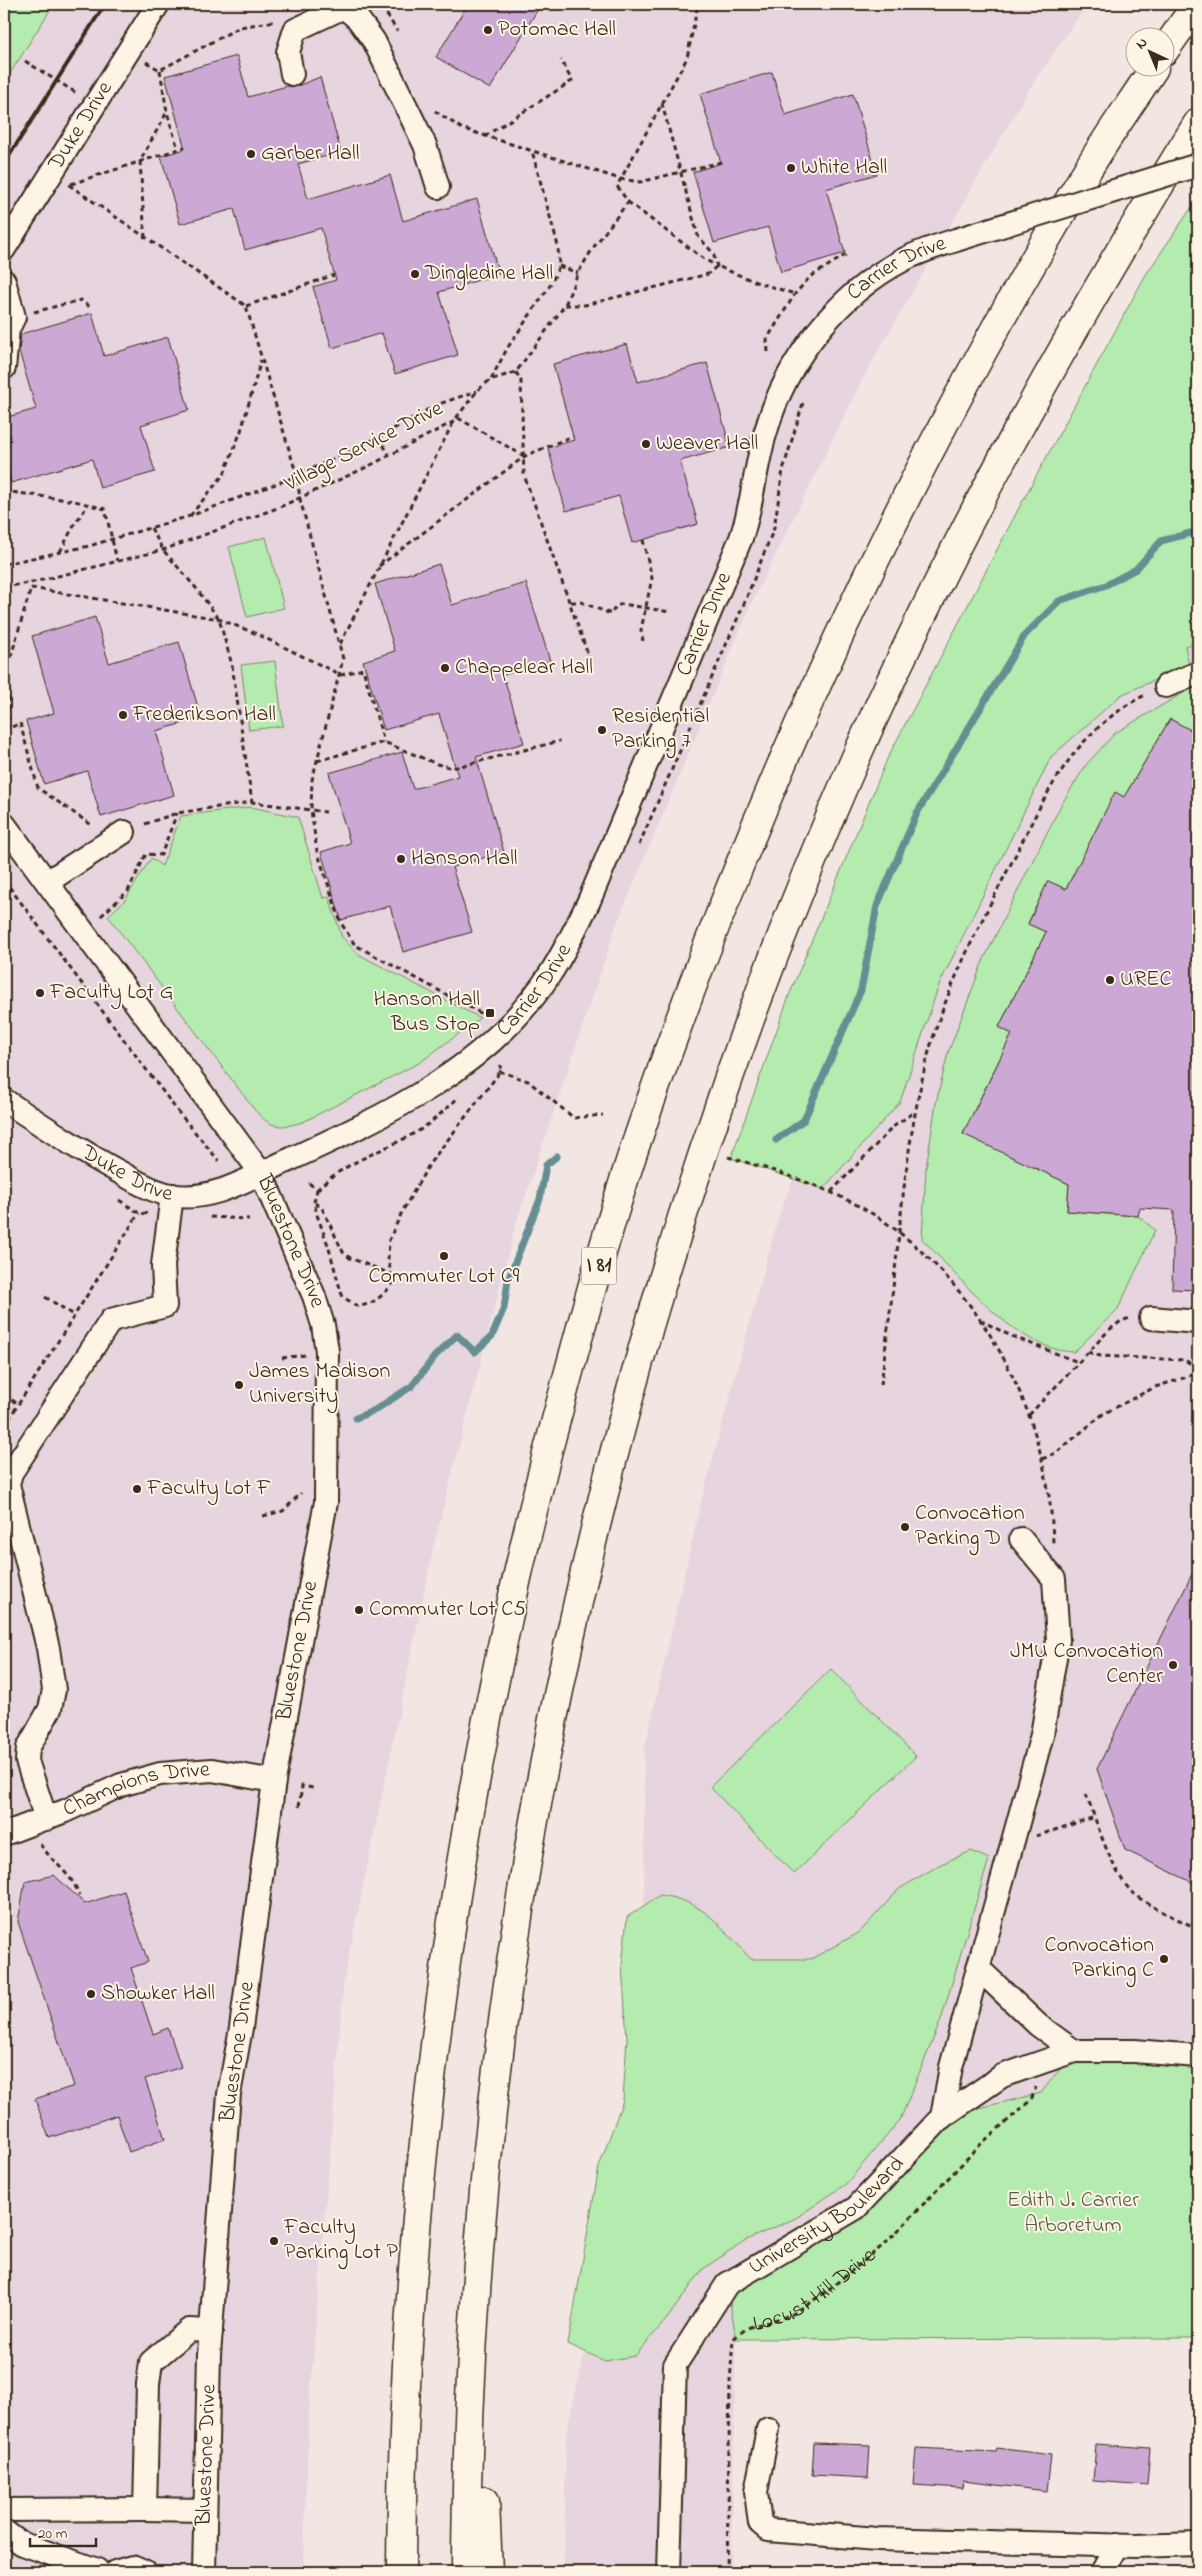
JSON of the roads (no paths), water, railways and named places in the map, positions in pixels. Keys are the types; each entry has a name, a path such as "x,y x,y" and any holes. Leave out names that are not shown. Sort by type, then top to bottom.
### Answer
{"highway":[{"path":"1174,37 1197,4"},
{"name":"I 81","path":"401,2570 406,2384 429,2106 451,1932 476,1774 515,1584 546,1454 584,1316 642,1124 693,986 772,787 856,600 984,351 1084,176 1148,78"},
{"path":"466,2572 470,2403 481,2241 503,2034 525,1881 565,1665 615,1450 653,1312 702,1158 742,1044 814,856 852,765 938,581 1052,364 1142,212 1198,123"},
{"path":"481,2241 488,2572"}],"street":[{"name":"Duke Drive","path":"4,249 158,4"},
{"path":"292,74 288,52 295,30 348,10 374,41 425,145 438,187"},
{"name":"Carrier Drive","path":"261,1173 344,1134 431,1089 461,1069 491,1043 538,992 559,960 589,901 741,538 750,511 766,429 784,385 813,338 853,294 902,261 956,240 1198,165"},
{"path":"4,281 14,318 8,329 4,368"},
{"path":"1166,686 1198,673"},
{"name":"Bluestone Drive","path":"4,824 261,1173 314,1296 323,1325 326,1351 326,1502 274,1781 241,2028 230,2094 211,2331 204,2510 204,2572"},
{"path":"47,882 124,832"},
{"name":"Duke Drive","path":"4,1100 105,1165 153,1190 172,1196 210,1194 261,1173"},
{"path":"46,1818 28,1761 28,1748 50,1709 54,1690 48,1648 8,1484 11,1473 111,1320 165,1306 163,1265 172,1196"},
{"path":"1151,1318 1198,1322"},
{"path":"942,2117 951,2067 1042,1735 1058,1640 1054,1579 1020,1539"},
{"name":"Champions Drive","path":"4,1834 121,1785 167,1773 196,1770 227,1772 274,1781"},
{"path":"978,1968 1038,2025 1074,2051"},
{"name":"University Boulevard","path":"669,2572 675,2365 727,2284 856,2208 942,2117 1002,2076 1074,2051 1134,2051 1198,2056"},
{"path":"145,2509 148,2384 151,2362 188,2330 211,2331"},
{"path":"768,2429 756,2492 760,2523 768,2530 877,2539 1117,2545 1198,2544"},
{"path":"4,2510 204,2510"},
{"path":"4,2531 20,2543 106,2571 132,2568 144,2572"},
{"path":"1102,2572 1117,2545"}],"waterway":[{"path":"776,1140 804,1120 861,990 877,906 917,813 1025,635 1059,601 1106,585 1136,569 1161,541 1198,531"},
{"path":"356,1418 375,1410 412,1386 435,1356 457,1335 475,1352 492,1336 504,1308 508,1280 540,1199 546,1165 557,1156"}],"railway":[{"path":"4,164 105,4"}],"place":[{"name":"Potomac Hall","path":"488,30"},
{"name":"Garber Hall","path":"251,154"},
{"name":"White Hall","path":"791,168"},
{"name":"Dingledine Hall","path":"415,274"},
{"name":"Weaver Hall","path":"646,444"},
{"name":"Chappelear Hall","path":"445,668"},
{"name":"Frederikson Hall","path":"123,715"},
{"name":"Residential Parking 7","path":"602,730"},
{"name":"Hanson Hall","path":"401,859"},
{"name":"UREC","path":"1110,980"},
{"name":"Faculty Lot G","path":"40,993"},
{"name":"Hanson Hall Bus Stop","path":"490,1013"},
{"name":"Commuter Lot C9","path":"444,1256"},
{"name":"James Madison University","path":"239,1385"},
{"name":"Faculty Lot F","path":"137,1489"},
{"name":"Convocation Parking D","path":"905,1527"},
{"name":"Commuter Lot C5","path":"359,1610"},
{"name":"JMU Convocation Center","path":"1173,1665"},
{"name":"Convocation Parking C","path":"1164,1959"},
{"name":"Showker Hall","path":"91,1994"},
{"name":"Faculty Parking Lot P","path":"274,2241"}],"park label":[{"name":"Edith J. Carrier Arboretum","path":"1073,2214"}]}
